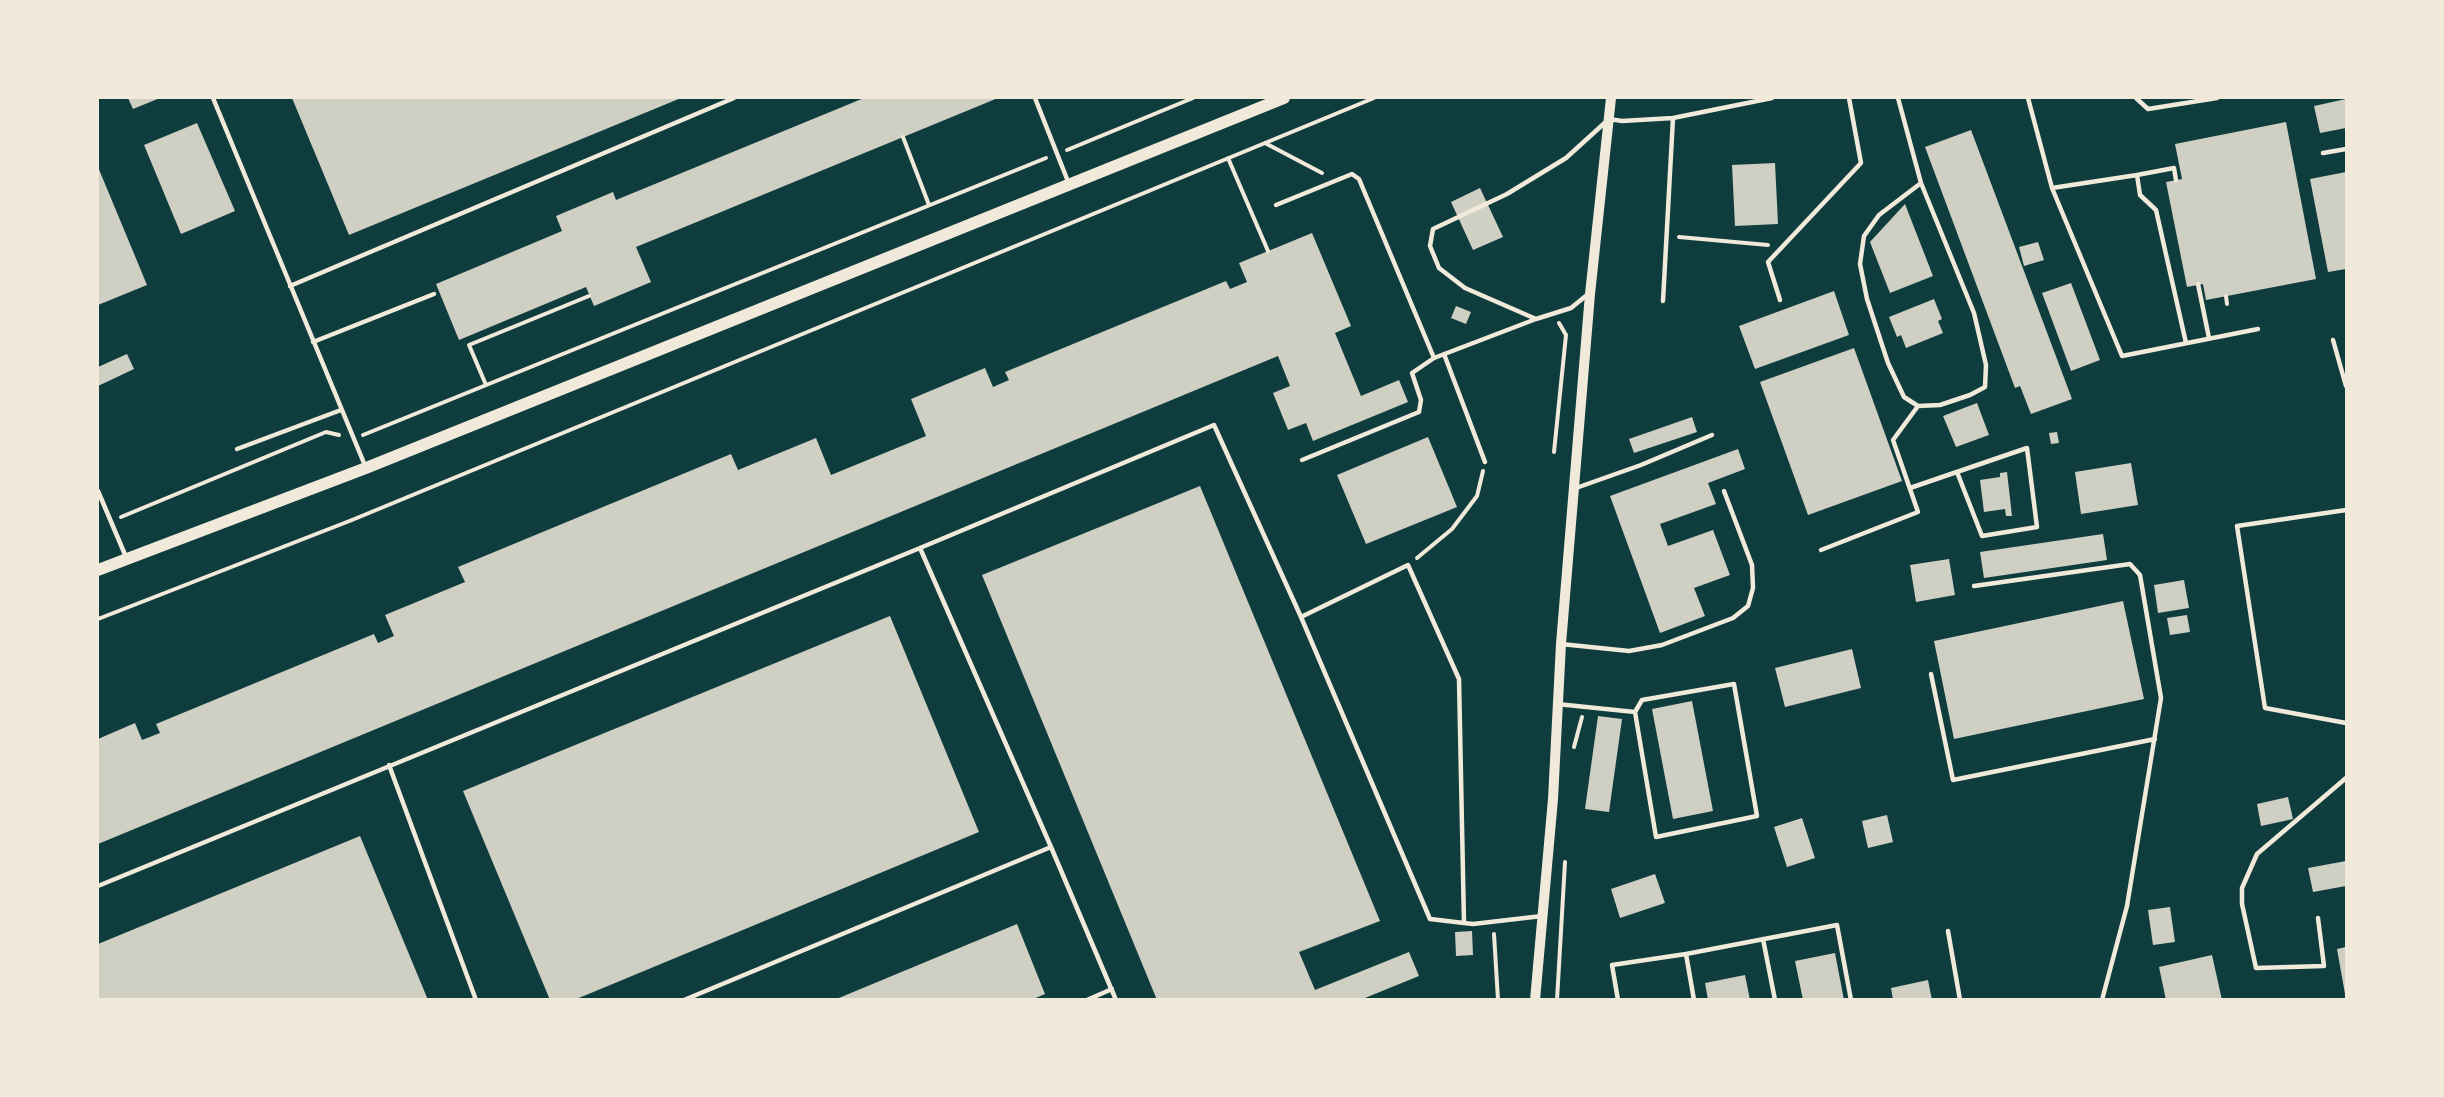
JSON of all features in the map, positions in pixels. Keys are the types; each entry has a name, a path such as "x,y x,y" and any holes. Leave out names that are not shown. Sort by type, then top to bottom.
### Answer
{"main road":[{"path":"98,570 366,468 1284,98"}],"street":[{"path":"1535,999 1553,799 1557,704 1573,489 1590,294 1611,98"}],"lane":[{"path":"213,98 366,468"},
{"path":"290,286 734,98"},
{"path":"1035,98 1070,186"},
{"path":"1536,319 1465,288 1439,268 1430,246 1433,229 1517,188 1566,158 1609,119 1622,121 1673,118 1772,98"},
{"path":"1780,300 1768,262 1861,163 1849,98"},
{"path":"1898,98 1921,183 1974,313 1986,365 1984,387 1970,395 1940,405 1918,406 1904,397 1888,363 1867,298 1860,264 1864,236 1879,215 1921,183"},
{"path":"2028,98 2052,188 2122,356 2258,328"},
{"path":"2136,98 2148,109 2217,98"},
{"path":"1663,301 1673,118"},
{"path":"2323,153 2346,148"},
{"path":"2052,188 2174,168 2176,180"},
{"path":"1276,205 1352,174 1359,179 1434,358"},
{"path":"2137,175 2140,195 2156,210 2186,343"},
{"path":"2198,284 2209,338"},
{"path":"313,342 434,294"},
{"path":"1302,460 1419,412 1421,400 1412,373 1434,358 1571,308 1590,294"},
{"path":"2333,339 2346,386"},
{"path":"1444,354 1485,462"},
{"path":"1821,550 1918,512 1893,440 1918,406"},
{"path":"237,449 341,410"},
{"path":"98,886 920,549 1214,425 1301,617 1430,918 1464,923 1542,916"},
{"path":"1573,489 1641,465 1712,435"},
{"path":"1910,488 2027,448 2037,527 1982,536 1957,472"},
{"path":"98,491 126,558"},
{"path":"1561,644 1629,651 1662,645 1733,618 1748,606 1752,588 1752,566 1724,491"},
{"path":"2346,510 2237,526 2265,708 2346,723"},
{"path":"920,549 1116,999"},
{"path":"1974,586 2130,564 2140,575 2162,698 2127,906 2102,999"},
{"path":"1301,617 1408,565 1459,679 1464,923"},
{"path":"1931,674 1953,780 2155,739"},
{"path":"1734,684 1757,816 1656,837 1635,712 1642,700 1734,684"},
{"path":"1557,704 1635,712"},
{"path":"389,765 476,999"},
{"path":"2318,918 2324,966 2256,968 2242,904 2242,888 2257,854 2346,778"},
{"path":"684,999 1051,847"},
{"path":"1618,999 1612,965 1686,954 1837,925 1851,999"},
{"path":"1948,931 1960,999"},
{"path":"1763,939 1775,999"},
{"path":"1686,954 1694,999"},
{"path":"1087,999 1112,989"}],"path":[{"path":"111,522 326,432 353,439 1193,98"},
{"path":"98,619 352,520 1374,98"},
{"path":"903,137 929,206"},
{"path":"1264,143 1336,180"},
{"path":"1228,158 1269,251"},
{"path":"1667,236 1783,246"},
{"path":"486,385 469,345 589,296"},
{"path":"2226,296 2228,304"},
{"path":"1554,313 1566,335 1554,452"},
{"path":"1408,565 1452,529 1478,496 1485,462"},
{"path":"1573,755 1585,706"},
{"path":"1557,999 1566,859"},
{"path":"1494,921 1498,999"}],"building":[{"path":"128,98 160,98 133,109"},
{"path":"292,98 681,98 349,235"},
{"path":"864,98 998,98 636,247 651,282 594,306 586,287 459,340 436,284 562,231 556,216 613,192 616,200"},
{"path":"2346,99 2346,128 2320,133 2314,106"},
{"path":"2286,122 2316,279 2206,300 2203,284 2187,287 2166,182 2182,179 2175,144"},
{"path":"197,123 235,211 181,234 144,145"},
{"path":"1971,130 2072,399 2031,414 2020,386 2015,388 1925,147"},
{"path":"1775,163 1778,224 1735,226 1732,165"},
{"path":"98,167 147,285 98,305"},
{"path":"2346,172 2346,269 2328,272 2310,179"},
{"path":"1480,188 1503,237 1473,250 1451,202"},
{"path":"1905,204 1933,276 1890,293 1870,242"},
{"path":"1312,233 1351,326 1335,333 1361,396 1399,380 1408,402 1313,441 1306,423 1288,430 1273,393 1290,386 1278,356 98,844 98,739 135,723 142,740 160,733 156,724 374,634 378,643 394,636 385,615 465,582 458,567 731,454 738,470 816,438 831,475 926,436 911,399 985,368 993,387 1009,380 1005,372 1226,281 1230,289 1247,282 1239,263"},
{"path":"2038,242 2044,260 2024,266 2019,247"},
{"path":"2071,283 2100,360 2071,371 2042,293"},
{"path":"1834,291 1849,335 1755,369 1739,326"},
{"path":"1934,299 1942,319 1938,321 1943,333 1906,348 1901,335 1897,337 1889,317"},
{"path":"1456,306 1471,312 1466,324 1451,318"},
{"path":"1854,348 1902,481 1808,515 1760,382"},
{"path":"127,354 134,369 98,386 98,367"},
{"path":"1977,403 1989,435 1956,447 1943,416"},
{"path":"1692,417 1697,432 1634,453 1629,439"},
{"path":"2057,432 2059,443 2051,444 2049,433"},
{"path":"1428,437 1457,507 1366,544 1337,475"},
{"path":"1738,449 1745,469 1708,483 1716,504 1660,524 1668,546 1713,530 1730,575 1694,588 1705,616 1660,633 1610,496"},
{"path":"2131,463 2138,505 2081,514 2075,472"},
{"path":"2007,472 2012,516 2006,516 2005,509 1984,512 1980,480 2000,477 2000,473"},
{"path":"1200,486 1380,921 1299,952 1315,990 1409,952 1419,976 1360,1000 1157,1000 982,575"},
{"path":"2103,534 2107,560 1984,578 1980,552"},
{"path":"1949,559 1955,595 1916,602 1910,565"},
{"path":"2184,580 2189,608 2158,613 2154,585"},
{"path":"2123,601 2144,699 1954,739 1934,641"},
{"path":"2187,615 2190,632 2170,635 2167,618"},
{"path":"890,616 979,832 574,1000 550,1000 463,791"},
{"path":"1852,649 1861,688 1785,707 1775,668"},
{"path":"1692,701 1713,811 1673,819 1652,709"},
{"path":"1598,716 1622,719 1609,812 1585,809"},
{"path":"2288,797 2293,819 2261,826 2257,804"},
{"path":"1887,815 1893,842 1868,848 1862,821"},
{"path":"1802,818 1815,858 1787,867 1774,827"},
{"path":"360,836 428,1000 98,1000 98,944"},
{"path":"2346,861 2346,886 2313,892 2308,868"},
{"path":"1655,874 1665,903 1620,918 1611,889"},
{"path":"2170,907 2175,942 2153,945 2148,910"},
{"path":"1017,924 1045,994 1031,1000 834,1000"},
{"path":"1472,931 1473,955 1456,956 1455,932"},
{"path":"2346,947 2346,993 2345,994 2337,949"},
{"path":"1835,953 1844,1000 1803,1000 1795,961"},
{"path":"2212,955 2222,1000 2166,1000 2159,967"},
{"path":"1745,975 1750,1000 1708,1000 1705,983"},
{"path":"1928,980 1932,1000 1893,1000 1891,988"}]}
